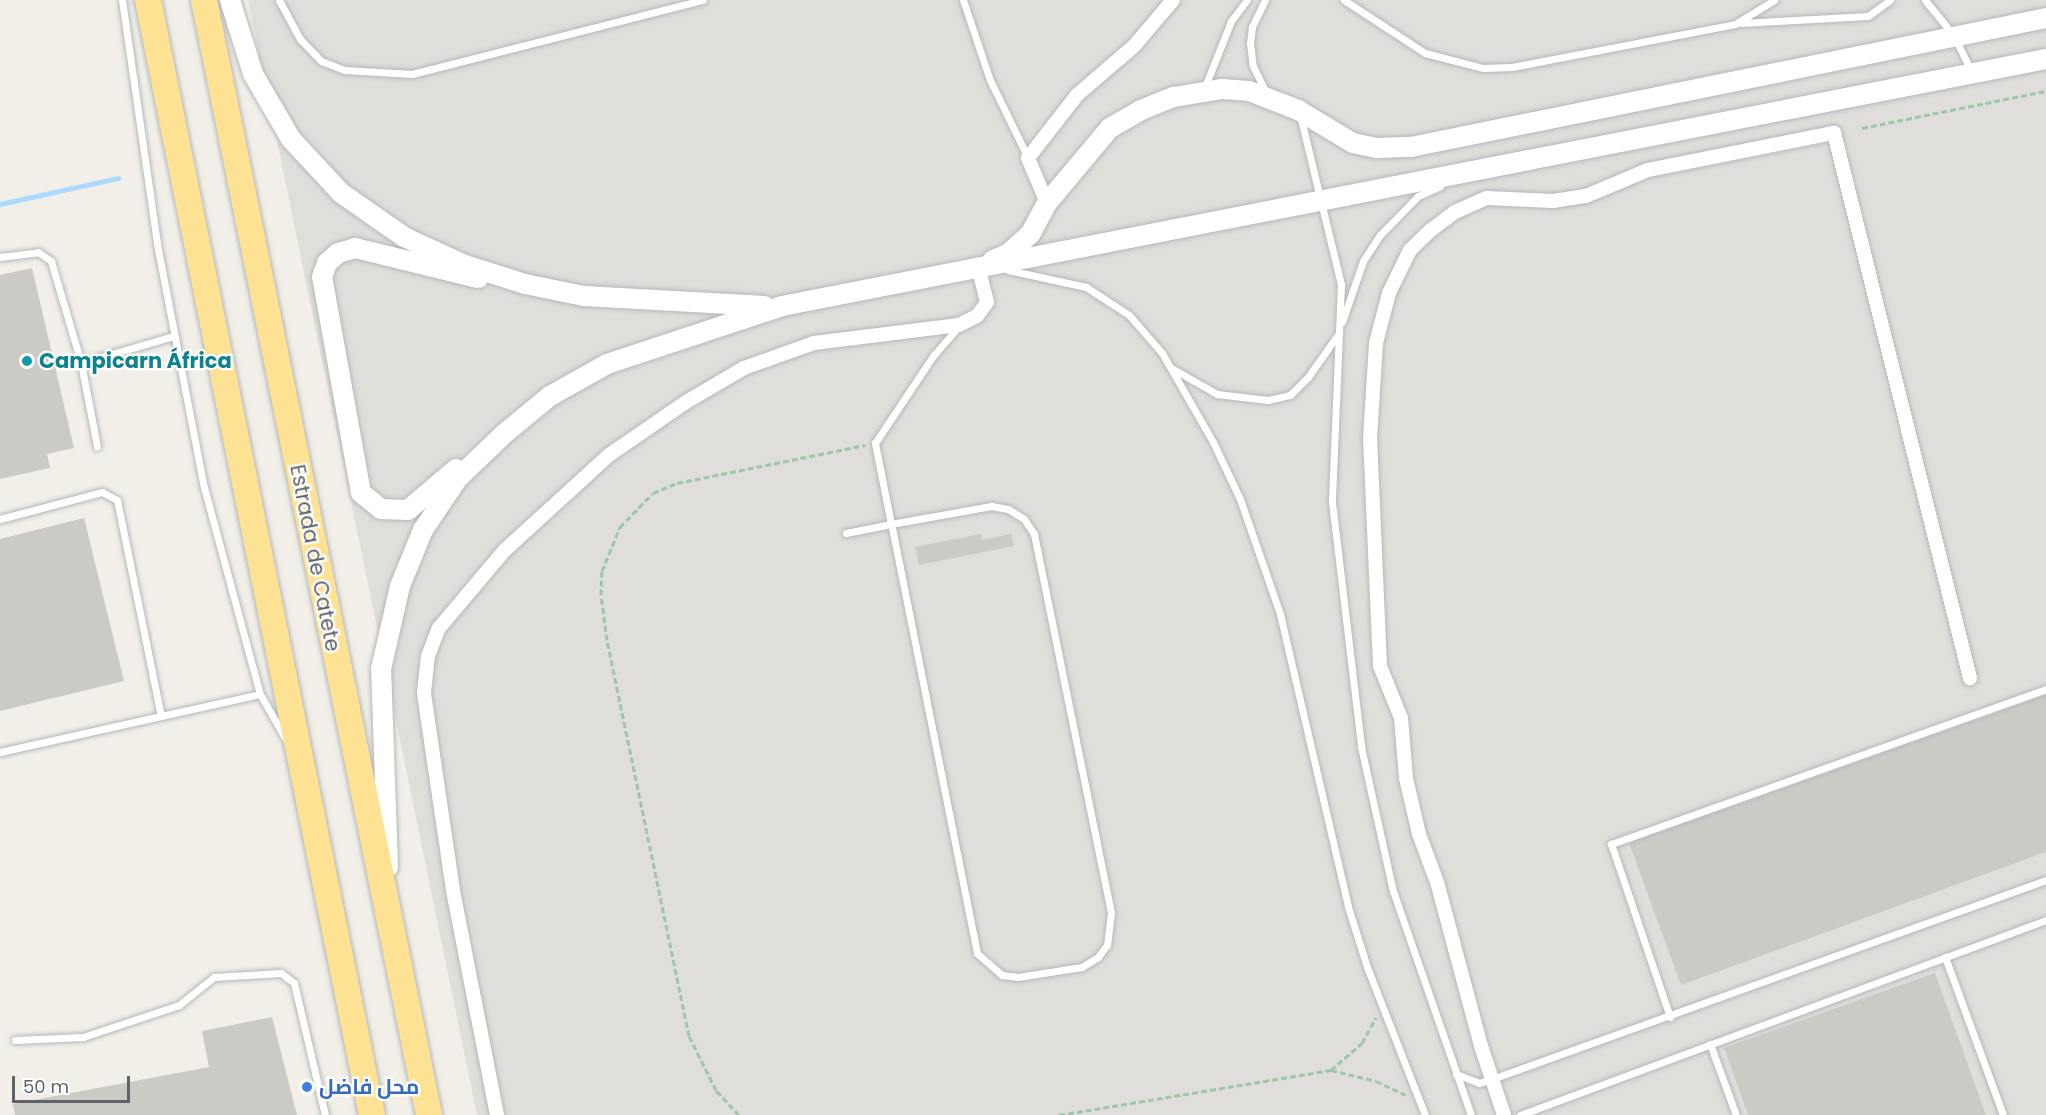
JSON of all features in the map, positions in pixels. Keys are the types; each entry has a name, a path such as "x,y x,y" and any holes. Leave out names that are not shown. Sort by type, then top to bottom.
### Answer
{"highway":[{"path":"148,0 372,1115"},
{"name":"Estrada de Catete","path":"204,0 429,1115"}],"street":[{"path":"230,0 253,74 291,139 341,192 404,237 465,265 525,285"},
{"path":"1047,203 1028,158 1077,95 1134,46 1173,0"},
{"path":"978,267 1016,247 1031,233 1047,203 1110,128 1141,110 1174,97 1222,89 1268,95 1353,143 1377,148 1411,147 2046,18"},
{"path":"782,306 644,302 455,275 355,248 338,253 327,263 322,277 322,291 361,493 381,509 394,512 408,510 492,438 550,396 607,364 658,345 782,306 1323,203 1471,171 2046,59"},
{"path":"1504,1115 1438,885 1419,834 1406,778 1401,718 1380,666 1370,439 1376,343 1389,293 1410,249 1455,212 1487,198 1553,201 1586,196 1648,170 1834,133 1970,678"},
{"path":"497,1115 453,890 424,693 428,656 439,628 505,550 609,455 744,368 814,343 959,325 977,316 987,302 978,267"},
{"path":"392,940 380,714 387,628 423,530 458,478 550,396"}],"lane":[{"path":"122,0 156,244 204,487 260,694 302,768"},
{"path":"279,0 300,39 321,61 345,70 412,74 703,0"},
{"path":"963,0 981,59 1028,158"},
{"path":"1203,93 1231,21 1247,0"},
{"path":"1265,0 1252,27 1250,43 1253,66 1268,95"},
{"path":"1344,0 1425,53 1483,68 1512,67 1735,24 1868,16 1890,0"},
{"path":"1735,24 1774,0"},
{"path":"1925,0 1954,36 1972,74"},
{"path":"1298,110 1323,203 1341,284 1332,502 1341,603 1361,747 1393,891 1471,1115"},
{"path":"1171,368 1217,394 1268,400 1290,395 1308,377 1339,332 1353,285 1380,235 1418,196 1471,171"},
{"path":"0,257 38,252 51,261 81,363 97,446"},
{"path":"978,267 1031,272 1086,287 1129,315 1171,368 1240,499 1280,614 1333,850 1379,999 1424,1112"},
{"path":"846,533 891,524 991,506 1008,509 1024,519 1034,534 1111,913 1107,945 1098,957 1082,967 1018,977 1002,975 977,953 891,524 875,443 933,356 959,325"},
{"path":"81,363 174,336"},
{"path":"0,519 102,492 117,500 161,716"},
{"path":"1670,1017 1611,844 2046,689"},
{"path":"0,752 260,694"},
{"path":"1456,1074 1479,1083 1492,1079 1670,1017 2046,880"},
{"path":"1520,1115 2046,920"},
{"path":"1945,957 2002,1115"},
{"path":"15,1040 83,1037 179,1005 214,977 272,971 294,983 325,1115"},
{"path":"1710,1044 1736,1115"}],"path":[{"path":"1862,128 2046,91"},
{"path":"739,1115 716,1090 689,1036 607,639 600,595 602,571 620,528 653,493 677,483 875,443"},
{"path":"1331,1070 1349,1058 1374,1027 1379,999"},
{"path":"1059,1115 1331,1070 1376,1081 1402,1093 1424,1112"}],"shaded area":[{"path":"248,0 2046,0 2046,1115 477,1115"}],"building":[{"name":"Campicarn África","path":"32,268 74,448 47,454 50,468 0,479 0,275"},
{"path":"84,518 124,681 0,711 0,539"},
{"path":"981,534 982,540 1011,534 1014,546 919,565 915,547"},
{"path":"2046,695 2046,852 1681,985 1629,843"},
{"path":"1935,973 1986,1115 1748,1115 1724,1048"},
{"path":"272,1017 297,1115 15,1115 13,1104 209,1067 202,1031"}],"waterway":[{"path":"0,204 118,178"}],"place":[{"name":"Campicarn África","path":"27,361"},
{"name":"محل فاضل","path":"307,1087"}]}
